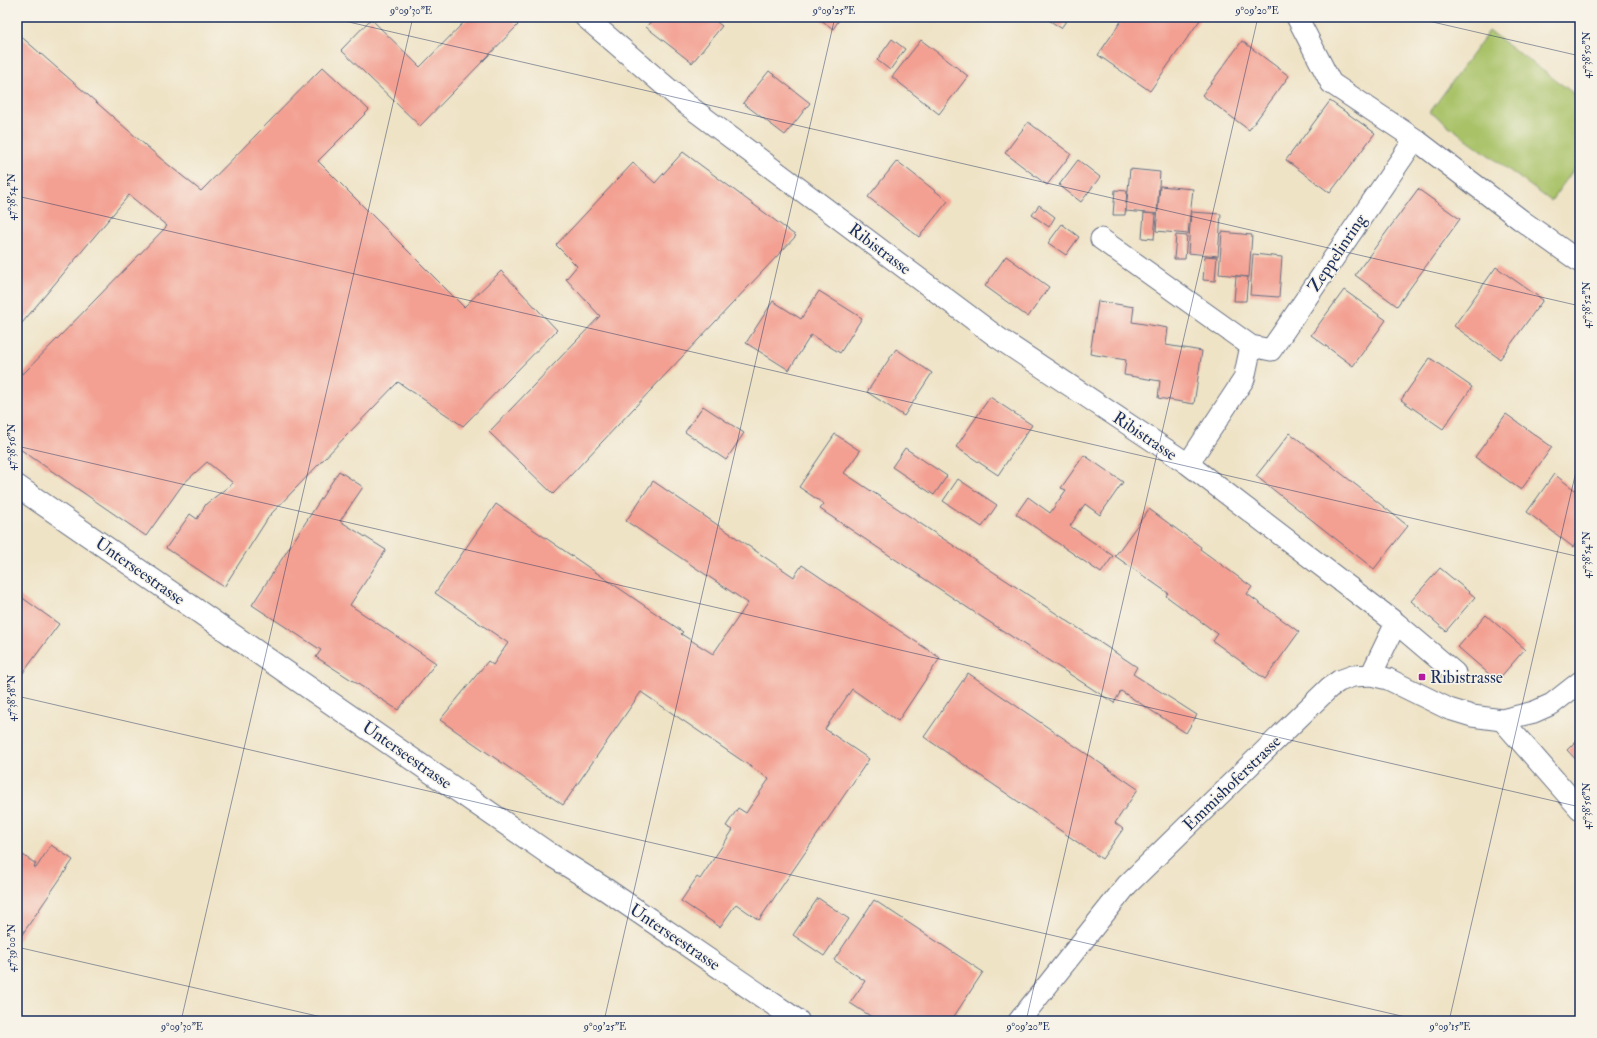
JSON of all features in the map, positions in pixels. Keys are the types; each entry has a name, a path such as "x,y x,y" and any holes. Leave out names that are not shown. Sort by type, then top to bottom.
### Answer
{"street":[{"name":"Ribistrasse","path":"585,17 686,104 991,333 1188,464 1396,624 1455,673"},
{"path":"1297,17 1331,83 1415,139 1521,220 1580,262"},
{"name":"Zeppelinring","path":"1251,346 1271,350 1415,139"},
{"path":"1101,240 1251,346"},
{"name":"Ribistrasse","path":"1188,464 1244,379 1251,346"},
{"name":"Unterseestrasse","path":"17,486 548,853 605,889 798,1021"},
{"path":"1371,675 1396,624"},
{"name":"Emmishoferstrasse","path":"1019,1021 1127,885 1329,688 1353,676 1371,675 1388,679 1449,709 1472,716 1502,720 1534,712 1552,704 1580,682"},
{"path":"1502,720 1580,809"}],"green space":[{"path":"1489,31 1580,98 1580,161 1551,201 1430,112"}],"building":[{"path":"469,17 509,17 518,25 420,126 341,50 371,19 420,67"},
{"path":"655,17 710,17 722,26 692,63 646,27"},
{"path":"817,17 841,17 833,29"},
{"path":"1044,17 1069,17 1061,28"},
{"path":"1124,17 1202,17 1150,91 1098,55"},
{"path":"17,33 160,158 201,191 323,67 369,110 318,161 464,307 501,271 557,330 463,426 398,382 270,515 224,587 166,548 190,514 197,519 206,504 233,483 207,462 183,484 146,536 17,447 17,370 23,374 167,226 129,195 17,329"},
{"path":"892,39 905,49 890,70 877,60"},
{"path":"921,40 968,76 939,114 892,77"},
{"path":"1242,41 1289,76 1249,130 1202,95"},
{"path":"769,71 810,103 785,135 743,103"},
{"path":"1330,101 1375,133 1330,193 1286,160"},
{"path":"1028,122 1071,154 1047,185 1005,153"},
{"path":"683,152 796,236 553,494 489,432 600,316 566,279 577,266 556,245 633,163 655,183"},
{"path":"1078,160 1100,177 1081,202 1059,185"},
{"path":"897,161 948,201 919,237 868,197"},
{"path":"1130,169 1160,172 1157,214 1126,211"},
{"path":"1160,186 1193,189 1188,234 1156,231"},
{"path":"1418,189 1460,219 1397,306 1355,275"},
{"path":"1115,190 1127,191 1125,215 1113,215"},
{"path":"1039,205 1055,217 1049,227 1032,215"},
{"path":"1191,212 1221,214 1218,256 1188,253"},
{"path":"1144,213 1156,214 1154,239 1142,238"},
{"path":"1062,224 1079,237 1066,255 1048,243"},
{"path":"1222,232 1252,235 1249,277 1219,274"},
{"path":"1176,235 1187,236 1185,259 1174,259"},
{"path":"1253,254 1282,257 1279,297 1250,295"},
{"path":"1006,256 1049,287 1028,317 985,286"},
{"path":"1205,256 1217,257 1215,281 1203,280"},
{"path":"1496,267 1543,300 1500,359 1454,326"},
{"path":"1236,276 1248,277 1246,301 1234,301"},
{"path":"1344,290 1386,320 1353,366 1311,335"},
{"path":"819,291 862,318 840,353 811,335 789,370 746,343 773,301 801,319"},
{"path":"1098,301 1134,307 1132,322 1168,328 1166,345 1202,351 1194,404 1158,398 1160,381 1124,375 1126,360 1090,354"},
{"path":"896,349 932,373 904,416 867,392"},
{"path":"1430,358 1472,387 1443,429 1401,400"},
{"path":"990,397 1032,425 998,475 956,447"},
{"path":"703,406 744,433 726,460 685,432"},
{"path":"1506,414 1552,447 1521,490 1475,457"},
{"path":"1290,433 1408,526 1374,569 1256,476"},
{"path":"835,434 860,451 844,473 1137,667 1133,674 1197,715 1186,733 1121,691 1114,703 820,509 824,504 799,487"},
{"path":"905,448 947,476 934,495 892,467"},
{"path":"1084,455 1123,482 1100,515 1085,504 1070,526 1113,556 1101,573 1016,514 1028,497 1050,513 1066,490 1061,488"},
{"path":"339,471 363,487 340,521 386,550 350,605 436,663 398,710 316,657 321,650 252,605"},
{"path":"1554,474 1580,494 1580,538 1573,547 1527,512"},
{"path":"958,479 997,505 982,527 943,501"},
{"path":"653,481 794,577 802,565 940,658 898,721 852,689 825,729 869,759 759,920 736,904 720,927 681,901 697,877 700,879 733,830 726,826 738,808 746,813 769,779 641,692 563,805 440,720 488,661 493,665 508,643 435,593 496,504 683,632 681,634 713,654 748,603 626,521"},
{"path":"1149,509 1252,587 1247,594 1299,632 1265,679 1213,641 1218,634 1166,596 1168,593 1115,556"},
{"path":"1440,568 1475,597 1446,631 1411,601"},
{"path":"17,594 59,624 17,681"},
{"path":"1486,615 1525,649 1497,681 1458,647"},
{"path":"968,673 1138,789 1115,823 1123,829 1102,859 924,737"},
{"path":"1580,737 1580,764 1567,750"},
{"path":"51,845 73,860 17,942 17,851 36,864 34,867 36,868"},
{"path":"818,898 849,919 824,956 793,935"},
{"path":"874,900 983,972 951,1021 878,1021 850,1003 865,981 834,960"}],"place":[{"name":"Ribistrasse","path":"1422,677"}]}
